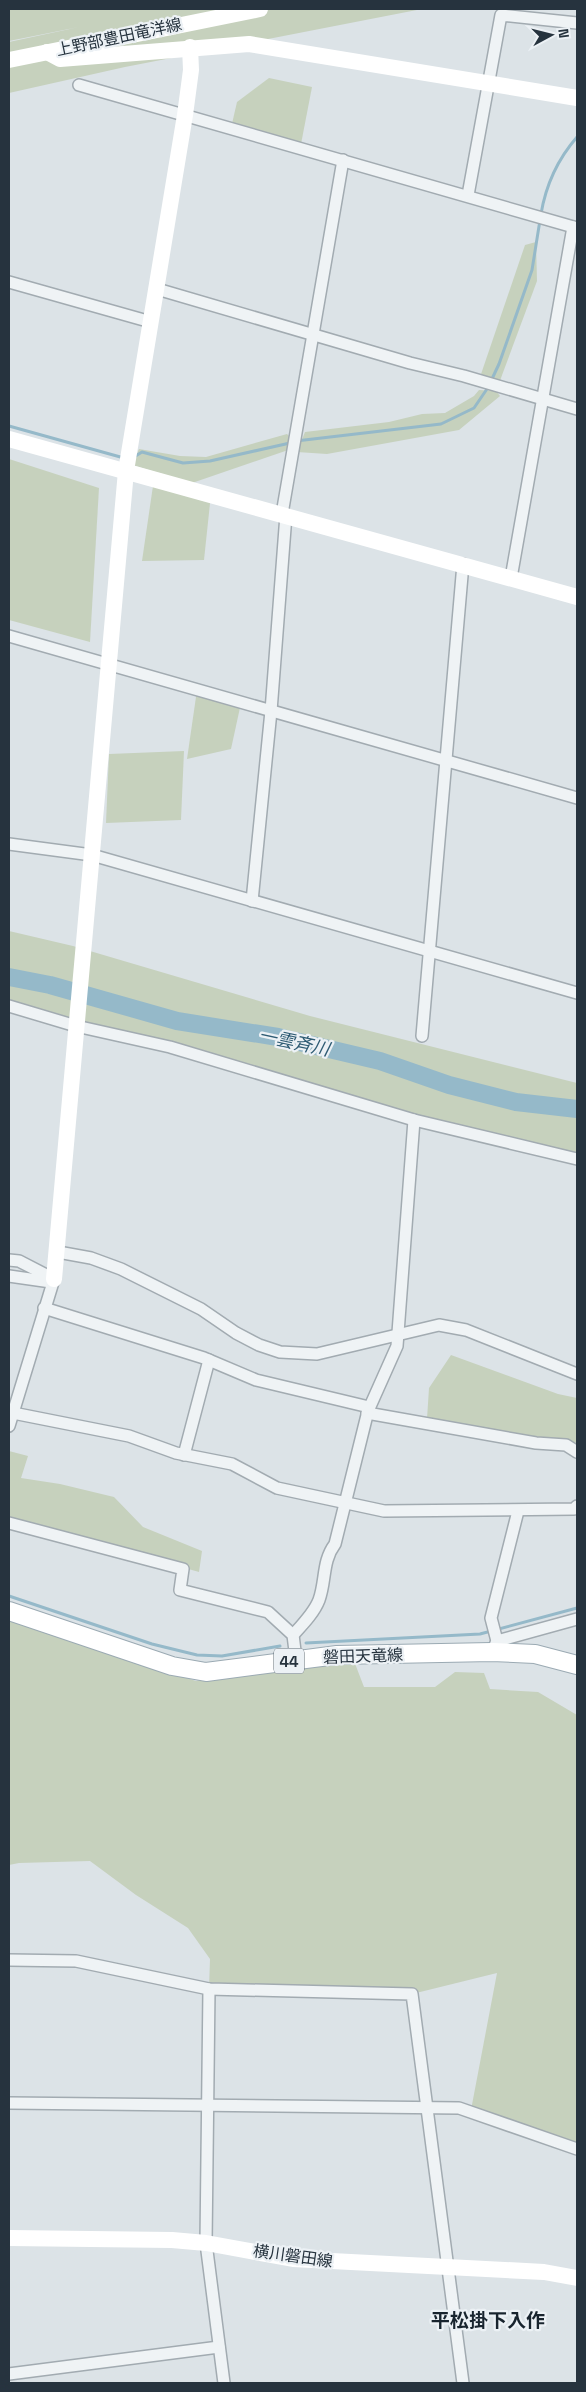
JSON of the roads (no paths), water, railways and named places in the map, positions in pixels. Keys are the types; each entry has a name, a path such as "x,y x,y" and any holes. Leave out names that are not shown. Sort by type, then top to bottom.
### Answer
{"main road":[{"name":"磐田天竜線","path":"9,1611 172,1666 192,1670 226,1671 296,1659 495,1640 535,1654 577,1665"}],"street":[{"name":"上野部豊田竜洋線","path":"9,60 260,9"},
{"path":"468,195 501,15 577,23"},
{"path":"47,52 60,59 190,47 249,44 577,98"},
{"path":"9,1426 14,1392 44,1308 58,1252 76,1026 126,471 185,115 191,70 190,47"},
{"path":"79,85 343,160 450,193 468,195 575,227 542,399 511,578"},
{"path":"252,901 271,711 284,515 343,160"},
{"path":"9,282 151,322"},
{"path":"157,289 410,363 464,376 577,409"},
{"path":"9,439 577,597"},
{"path":"422,1036 463,564"},
{"path":"9,636 577,798"},
{"path":"9,844 92,855 577,993"},
{"path":"9,1006 76,1026 170,1048 414,1120 577,1159"},
{"path":"293,1635 310,1616 319,1600 328,1553 335,1544 368,1410 396,1346 414,1120"},
{"path":"58,1252 91,1258 121,1269 201,1309 244,1337 280,1352 317,1354 439,1325 466,1330 577,1374"},
{"path":"9,1260 19,1261 52,1281"},
{"path":"9,1276 52,1281"},
{"path":"44,1308 209,1360 256,1380 368,1410 397,1420 536,1443 566,1445 577,1452"},
{"path":"184,1455 209,1360"},
{"path":"12,1413 129,1436 184,1455 232,1464 277,1488 384,1511 518,1511 574,1509 577,1506"},
{"path":"518,1511 491,1618 495,1640 577,1619"},
{"path":"9,1523 183,1569 180,1590 268,1612 293,1635 296,1659"},
{"path":"9,1960 76,1961 209,1989 412,1994 463,2383"},
{"path":"209,1989 206,2243 224,2383"},
{"path":"9,2103 427,2106 459,2108 577,2149"},
{"name":"横川磐田線","path":"9,2238 163,2240 206,2243 294,2259 544,2272 577,2278"},
{"path":"9,2374 219,2347"}],"waterway":[{"path":"541,214 553,173 577,137"},
{"path":"491,381 499,364 532,270 540,220"},
{"path":"296,441 441,424 474,408 489,386"},
{"path":"9,426 124,458"},
{"path":"134,457 142,452 183,463 210,461 290,443"},
{"name":"一雲斉川","path":"9,977 50,985 177,1021 278,1037 380,1061 449,1085 516,1102 577,1109"},
{"path":"9,1596 152,1644 197,1655 222,1656 280,1646"},
{"path":"306,1643 480,1634 577,1608"}],"district":[{"name":"平松掛下入作","path":"488,2320"}]}
